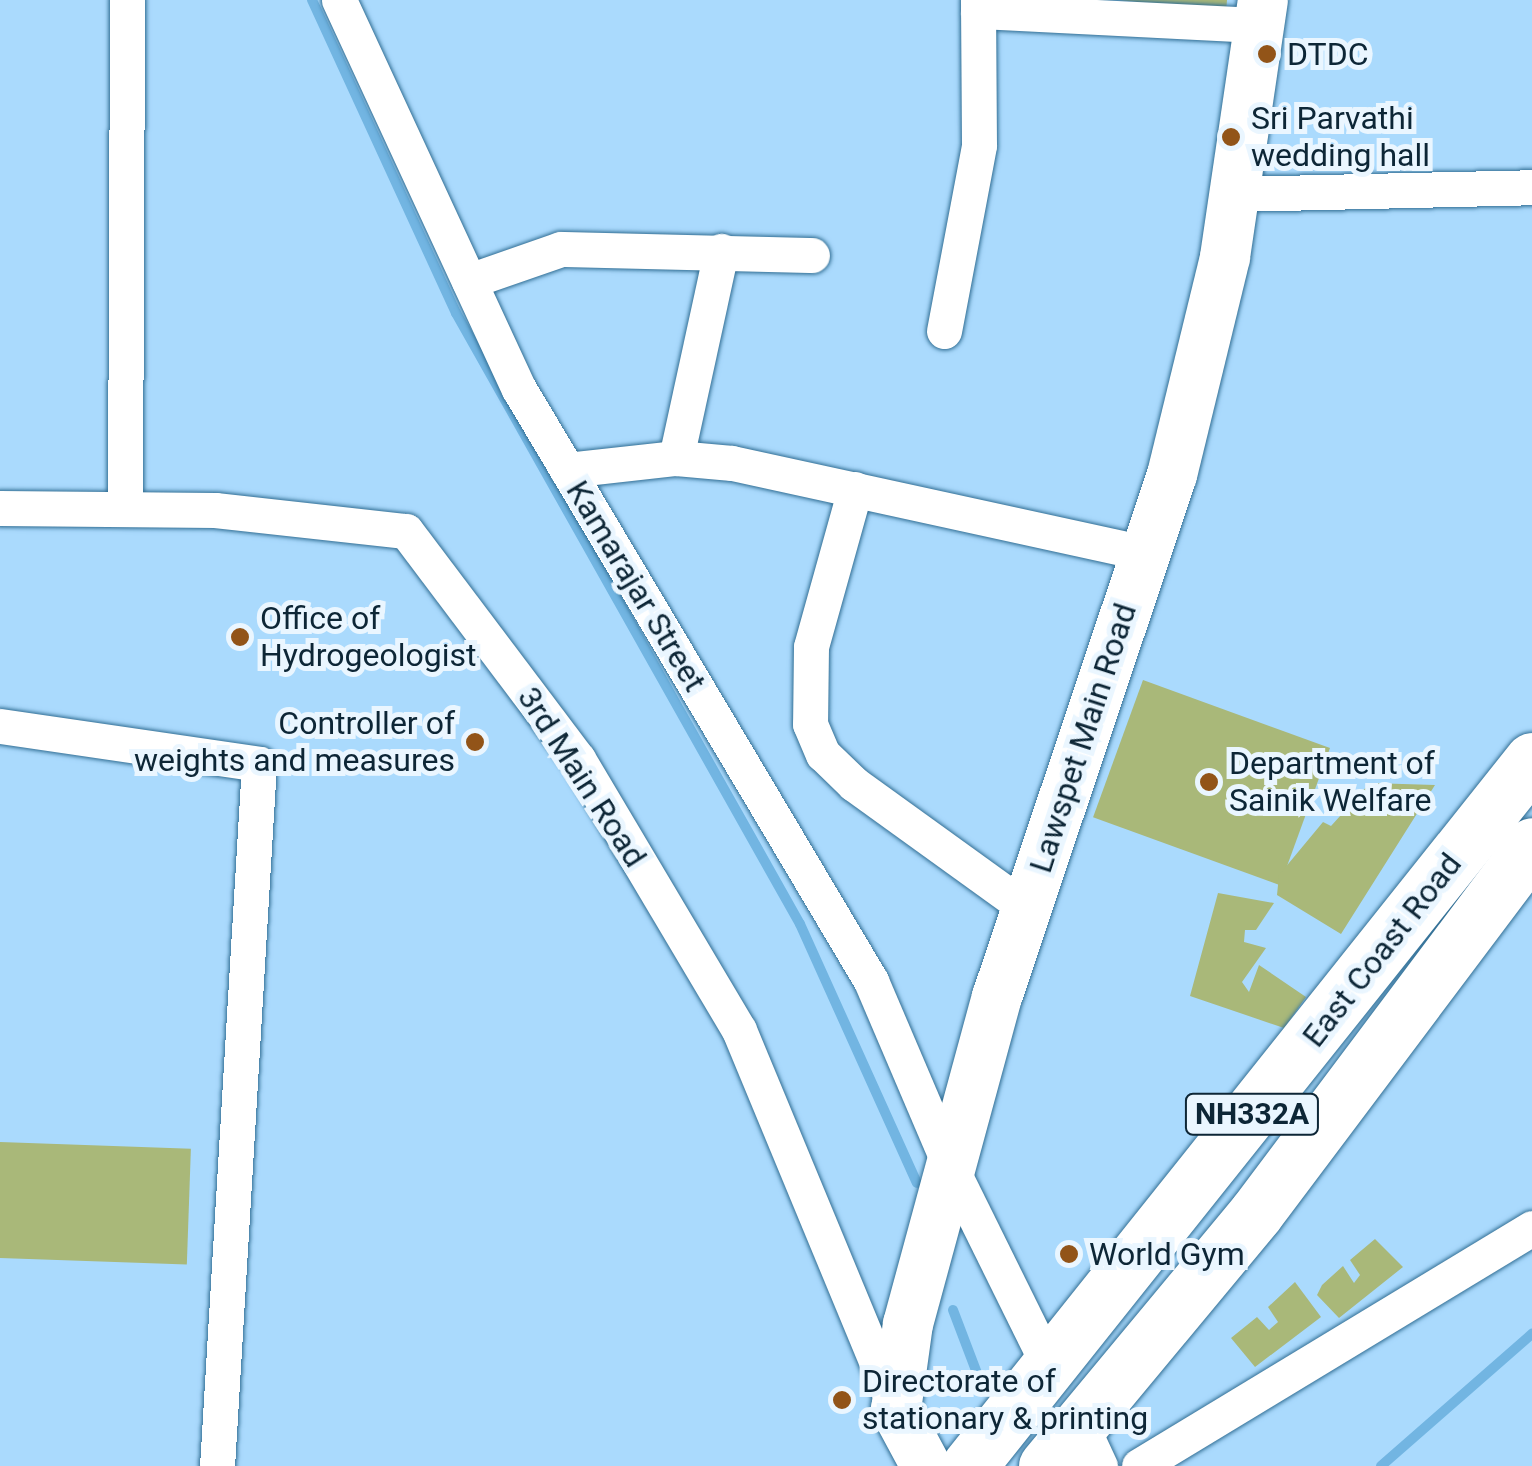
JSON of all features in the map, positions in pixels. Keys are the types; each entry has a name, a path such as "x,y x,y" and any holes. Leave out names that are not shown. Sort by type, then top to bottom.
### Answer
{"highway":[{"name":"East Coast Road","path":"969,1466 1051,1370 1532,760"},
{"name":"East Coast Road","path":"1046,1466 1091,1446 1256,1213 1532,845"}],"street":[{"path":"126,509 127,0"},
{"name":"Kamarajar Street","path":"339,0 518,389 871,981 949,1164 1051,1370"},
{"path":"944,331 979,145 978,6 1261,13"},
{"name":"Lawspet Main Road","path":"896,1410 908,1324 949,1164 1026,908 1172,476 1234,194 1261,13"},
{"path":"1234,194 1532,188"},
{"path":"469,282 561,249 812,254"},
{"path":"676,458 720,251"},
{"path":"567,470 676,458 732,462 1145,553"},
{"path":"855,489 811,647 810,724 823,754 854,784 1026,908"},
{"name":"3rd Main Road","path":"0,508 215,510 406,531 578,758 738,1030 896,1410"},
{"path":"0,726 259,764 217,1466"},
{"path":"1139,1466 1532,1228"},
{"path":"896,1410 926,1466"}],"building":[{"path":"1119,0 1227,0 1226,12"},
{"name":"Department of Sainik Welfare","path":"1143,680 1330,748 1280,885 1093,817"},
{"path":"1370,783 1435,785 1341,934 1277,895 1279,875 1323,822 1331,826"},
{"path":"1218,893 1274,903 1256,930 1245,930 1244,942 1266,948 1242,982 1249,992 1259,965 1306,997 1284,1028 1190,996"},
{"path":"0,1142 191,1149 187,1265 0,1258"},
{"path":"1375,1239 1403,1267 1339,1318 1317,1295 1343,1266 1354,1283 1360,1275 1350,1260"},
{"path":"1295,1282 1321,1317 1255,1367 1231,1338 1257,1317 1269,1330 1278,1322 1268,1307"}],"waterway":[{"path":"312,0 456,313 800,924 917,1183"},
{"path":"953,1310 980,1381"},
{"path":"1381,1466 1532,1334"}],"place":[{"name":"DTDC","path":"1267,54"},
{"name":"Sri Parvathi wedding hall","path":"1231,137"},
{"name":"Office of Hydrogeologist","path":"240,637"},
{"name":"Controller of weights and measures","path":"475,742"},
{"name":"Department of Sainik Welfare","path":"1209,782"},
{"name":"World Gym","path":"1069,1254"},
{"name":"Directorate of stationary & printing","path":"842,1400"}]}
